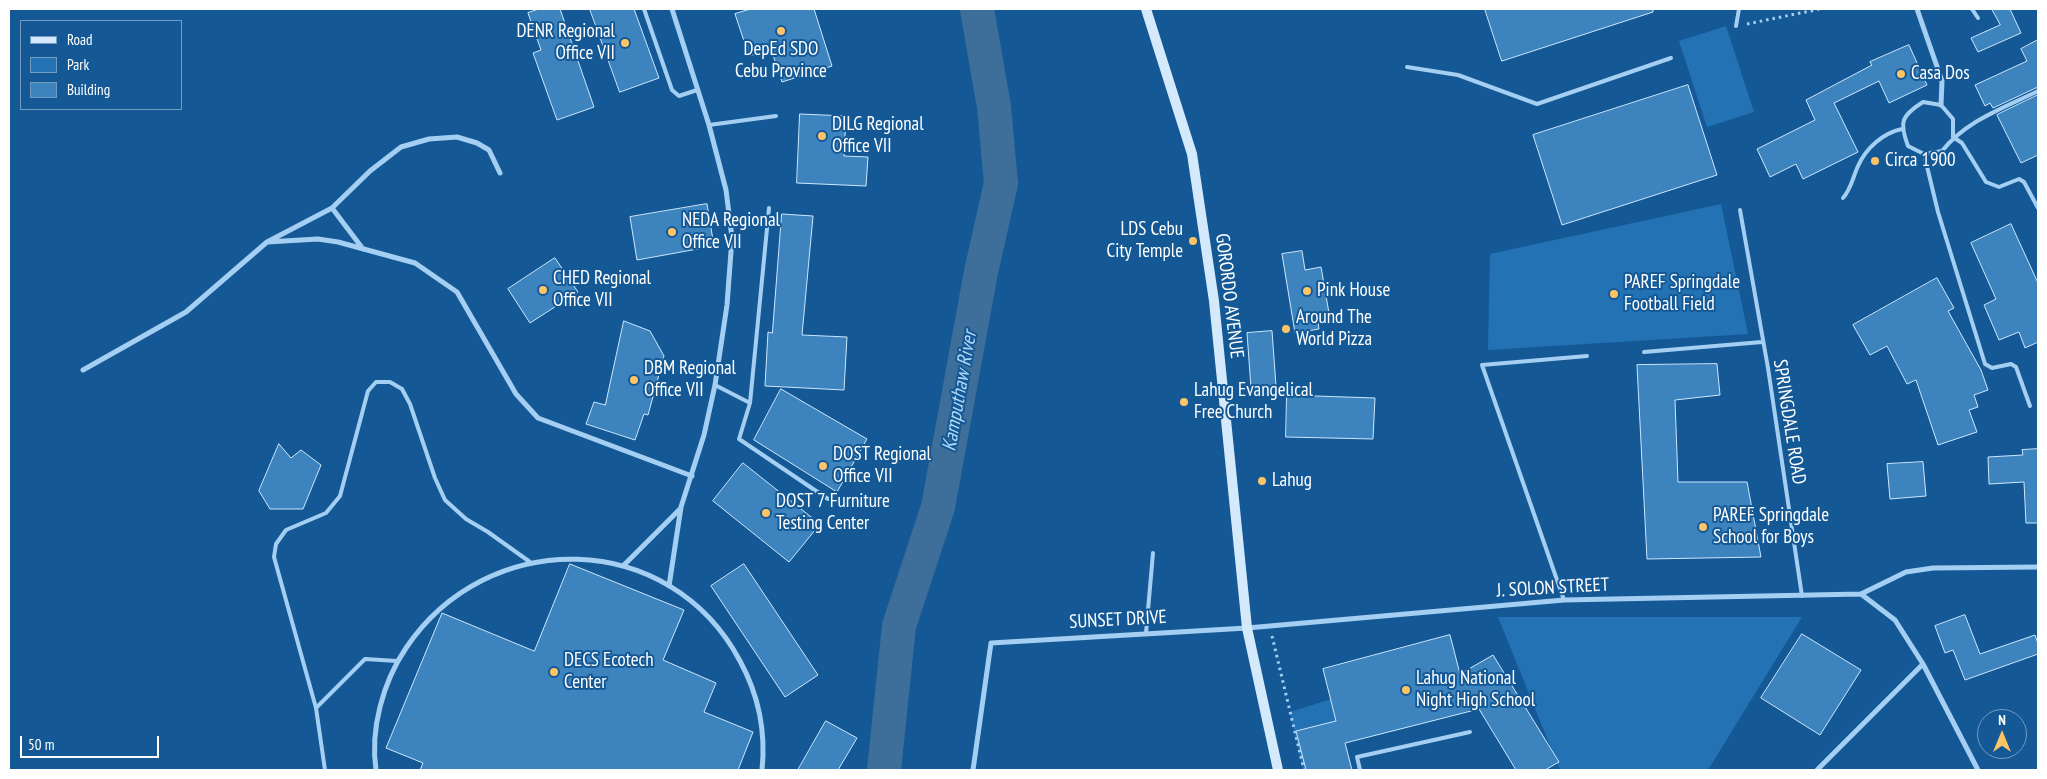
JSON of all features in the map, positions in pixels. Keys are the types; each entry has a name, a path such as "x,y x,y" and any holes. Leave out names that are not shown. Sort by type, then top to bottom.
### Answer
{"main road":[{"name":"GORORDO AVENUE","path":"1146,9 1192,154 1214,301 1247,628 1278,770"}],"street":[{"path":"669,586 681,507 692,476 715,385 727,305 732,238 726,190 709,125 672,9"},
{"path":"1917,9 1942,80 1941,105"},
{"path":"82,370 186,312 267,242 332,208 370,171 400,147 429,139 457,137 477,143 489,150 500,173"},
{"path":"332,208 364,249"},
{"path":"267,242 318,239 338,242 415,263 457,292 516,394 538,418 692,476"},
{"path":"623,566 681,507"},
{"path":"376,770 375,743 382,697 397,661 414,635 446,602 486,577 530,562 577,559 623,566 647,575 669,586 688,599 716,626 735,651 746,671 754,693 763,739 762,770"},
{"name":"J. SOLON STREET","path":"1247,628 1564,600 1861,594 1906,572 1933,568 2038,567"},
{"path":"1861,594 1895,620 1923,664 1978,770"},
{"name":"SUNSET DRIVE","path":"973,770 991,642 1247,628"},
{"path":"1817,770 1923,664"}],"lane":[{"path":"644,9 672,90 679,96 697,90"},
{"path":"1736,26 1739,9"},
{"path":"1972,9 1978,18"},
{"path":"1407,67 1458,75 1537,104 1671,58"},
{"path":"1953,137 1953,119 1941,105 1923,102 1908,112 1902,129 1908,146 1924,154 1942,151 1953,137 1971,123 2038,91"},
{"path":"709,125 776,116"},
{"path":"1843,198 1848,193 1859,165 1869,149 1890,131 1902,129"},
{"path":"1953,137 1962,143 1986,182 1999,186 2019,178 2024,182 2038,208"},
{"path":"1924,154 1938,212 1985,364 1992,368 2011,364 2016,367 2030,406"},
{"path":"769,208 750,402 739,439 828,499"},
{"name":"SPRINGDALE ROAD","path":"1740,210 1802,596"},
{"path":"1644,352 1762,342"},
{"path":"1564,600 1482,365 1587,356"},
{"path":"325,770 316,708 274,557 276,544 286,530 326,513 340,496 368,391 376,382 390,382 402,389 410,404 435,478 445,500 466,519 530,562"},
{"path":"715,385 750,402"},
{"path":"1146,633 1153,552"},
{"path":"316,708 365,659 397,661"},
{"path":"1360,770 1357,757 1470,732"}],"path":[{"path":"1736,26 1780,15 1820,9"},
{"path":"1270,626 1304,770"}],"green space":[{"path":"1726,26 1754,112 1707,127 1679,41"},
{"name":"PAREF Springdale Football Field","path":"1721,204 1748,334 1488,350 1490,254"},
{"path":"1498,617 1802,617 1708,770 1560,770"},
{"path":"1331,699 1340,721 1352,770 1303,770 1290,712"}],"building":[{"path":"539,9 560,9 594,107 557,120 533,53 541,50 528,13"},
{"name":"DENR Regional Office VII","path":"590,9 634,9 659,78 620,92"},
{"name":"DepEd SDO Cebu Province","path":"751,9 814,9 832,66 782,82 771,49 749,56 735,14"},
{"path":"1485,9 1653,9 1653,12 1502,61"},
{"path":"1992,9 2010,9 2021,33 1978,52 1971,38 2000,25"},
{"path":"2038,40 2038,87 1993,108 1990,103 1985,106 1975,85 2027,61 2021,49"},
{"path":"1909,45 1927,85 1889,103 1879,81 1834,103 1858,152 1803,179 1796,164 1770,177 1757,149 1815,120 1806,100 1872,65 1870,62"},
{"path":"1688,85 1717,175 1562,225 1533,135"},
{"path":"2038,95 2038,155 2021,163 1997,115"},
{"name":"DILG Regional Office VII","path":"800,114 846,116 844,156 868,157 866,186 797,183"},
{"name":"NEDA Regional Office VII","path":"707,204 714,246 637,260 630,217"},
{"path":"782,214 813,216 802,335 847,337 844,390 765,386 768,332 772,333"},
{"path":"2011,224 2038,283 2038,342 2025,348 2019,332 1999,340 1984,305 1996,299 1971,243"},
{"name":"Pink House","path":"1302,251 1305,270 1321,267 1329,313 1317,315 1319,329 1295,333 1282,254"},
{"name":"CHED Regional Office VII","path":"555,258 578,292 530,323 508,289"},
{"path":"1937,278 1954,308 1948,311 1981,370 1988,390 1974,395 1978,407 1969,410 1977,432 1938,445 1916,380 1907,384 1887,346 1870,355 1853,325"},
{"name":"DBM Regional Office VII","path":"624,321 650,331 664,356 648,415 644,414 635,440 586,424 594,402 605,405"},
{"path":"1272,331 1276,386 1251,388 1247,333"},
{"path":"1717,364 1720,395 1675,400 1678,482 1747,482 1761,557 1647,559 1637,365"},
{"name":"DOST Regional Office VII","path":"781,389 867,439 837,492 754,440"},
{"path":"1287,395 1375,398 1373,439 1286,437"},
{"path":"279,444 291,458 301,450 321,465 303,509 270,509 259,491"},
{"path":"2038,449 2038,523 2026,523 2024,482 1989,484 1988,457 2023,455 2022,450"},
{"path":"1923,462 1926,496 1890,499 1887,464"},
{"name":"DOST 7 Furniture Testing Center","path":"743,463 820,524 789,562 713,501"},
{"name":"DECS Ecotech Center","path":"570,564 684,610 663,660 716,683 704,712 753,732 738,770 420,770 423,763 386,748 442,613 534,651"},
{"path":"744,564 818,675 785,697 711,586"},
{"path":"1965,615 1980,654 2035,635 2038,644 2038,654 1965,680 1953,650 1945,653 1935,626"},
{"path":"1802,634 1861,670 1820,735 1761,698"},
{"path":"1450,635 1460,674 1493,655 1559,762 1545,770 1516,770 1479,709 1345,743 1352,770 1306,770 1296,731 1336,721 1323,669"},
{"path":"826,721 857,738 838,770 798,770"}],"waterway":[{"name":"Kamputhaw River","path":"884,770 899,626 938,507 981,272 1001,183 994,107 977,9"}],"place":[{"name":"DepEd SDO Cebu Province","path":"781,31"},
{"name":"DENR Regional Office VII","path":"625,43"},
{"name":"Casa Dos","path":"1901,74"},
{"name":"DILG Regional Office VII","path":"822,136"},
{"name":"Circa 1900","path":"1875,161"},
{"name":"NEDA Regional Office VII","path":"672,232"},
{"name":"LDS Cebu City Temple","path":"1193,241"},
{"name":"CHED Regional Office VII","path":"543,290"},
{"name":"Pink House","path":"1307,291"},
{"name":"PAREF Springdale Football Field","path":"1614,294"},
{"name":"Around The World Pizza","path":"1286,329"},
{"name":"DBM Regional Office VII","path":"634,380"},
{"name":"Lahug Evangelical Free Church","path":"1184,402"},
{"name":"DOST Regional Office VII","path":"823,466"},
{"name":"Lahug","path":"1262,481"},
{"name":"DOST 7 Furniture Testing Center","path":"766,513"},
{"name":"PAREF Springdale School for Boys","path":"1703,527"},
{"name":"DECS Ecotech Center","path":"554,672"},
{"name":"Lahug National Night High School","path":"1406,690"}]}
